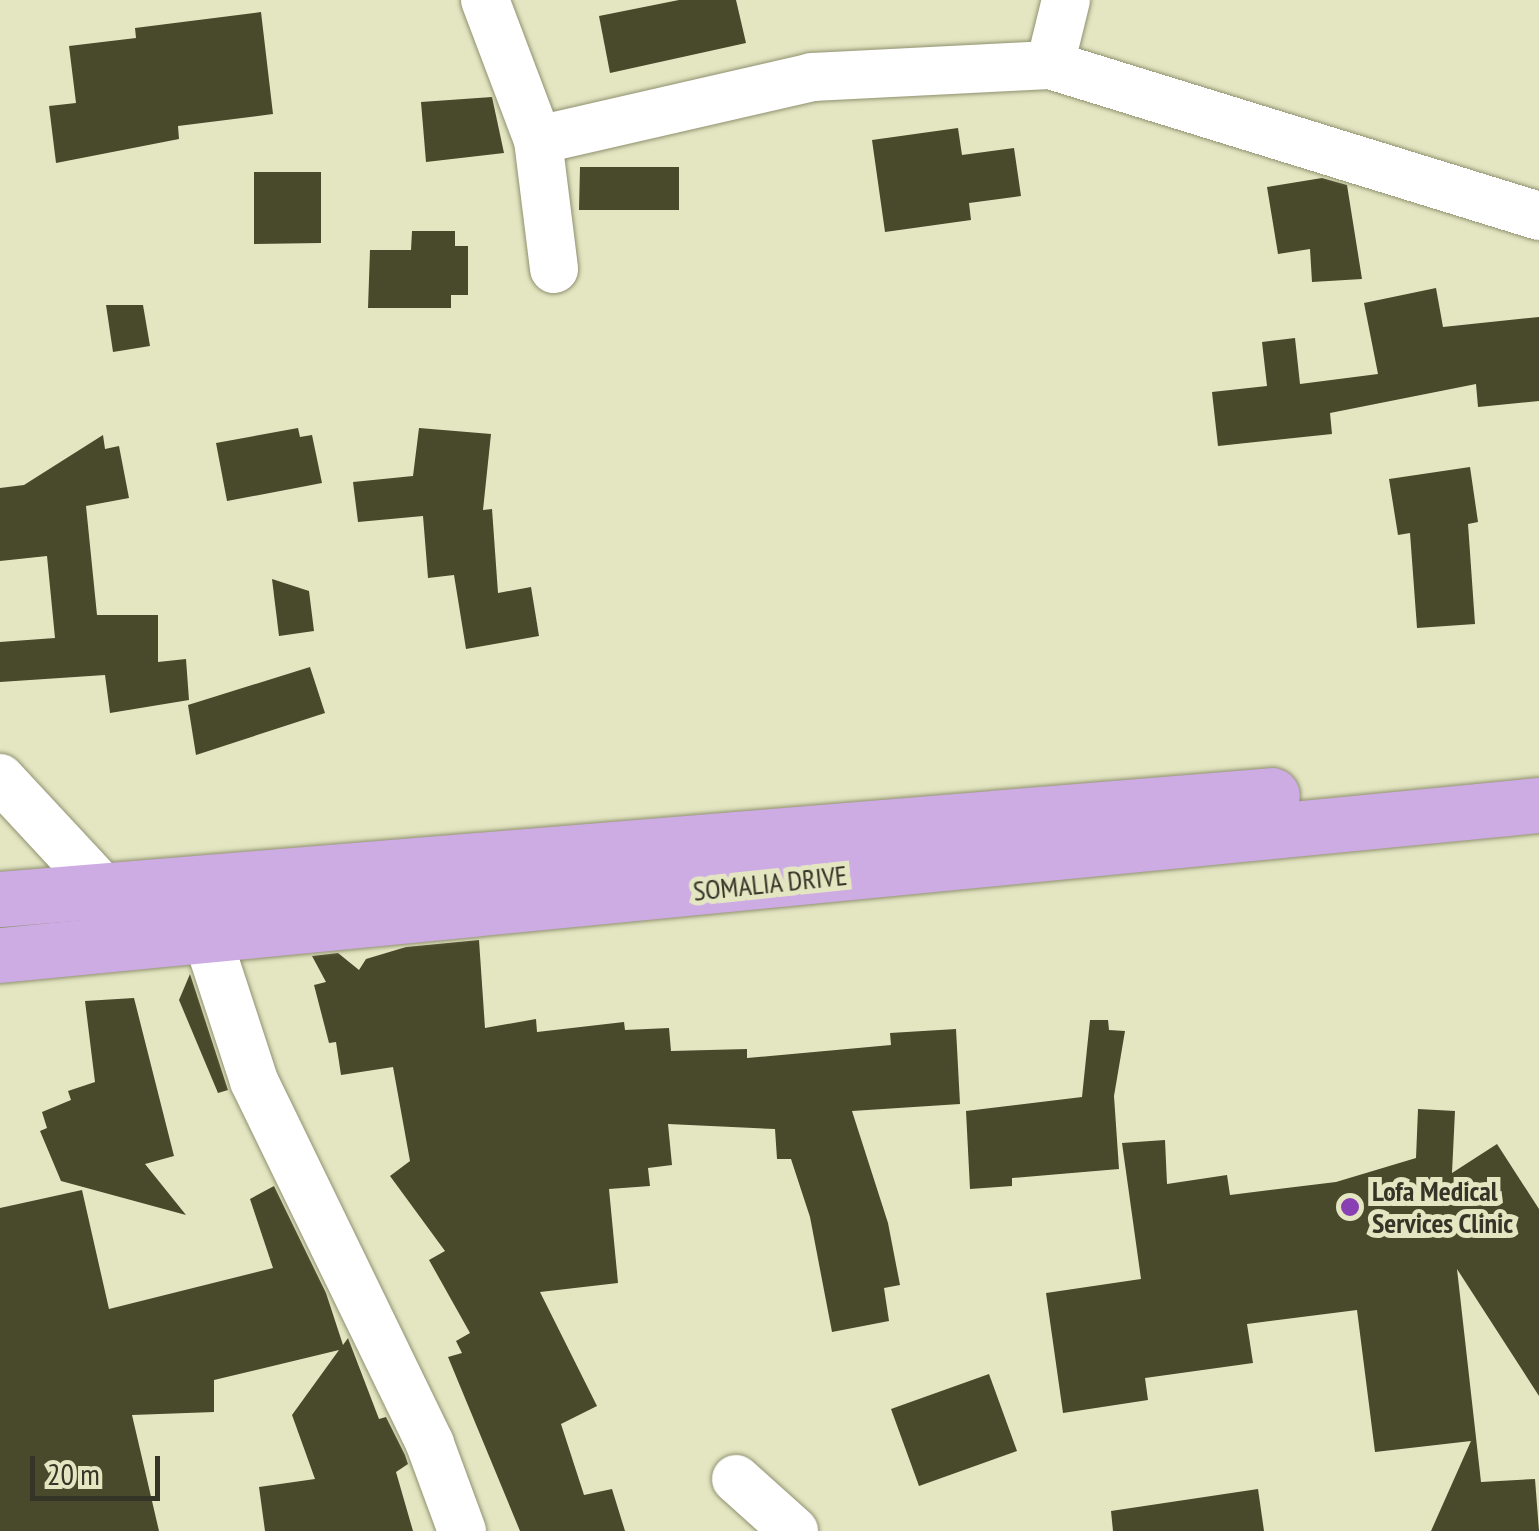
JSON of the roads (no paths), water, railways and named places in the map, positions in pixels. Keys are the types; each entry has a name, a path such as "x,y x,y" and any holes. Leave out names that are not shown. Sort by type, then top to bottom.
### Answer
{"main road":[{"name":"SOMALIA DRIVE","path":"0,899 1539,772"},
{"name":"SOMALIA DRIVE","path":"0,956 208,940 1539,805"}],"street":[{"path":"485,0 538,140 554,269"},
{"path":"1050,65 1066,0"},
{"path":"538,140 797,79 1050,65 1539,216"},
{"path":"0,778 106,892"},
{"path":"208,940 254,1081 430,1444 462,1531"},
{"path":"736,1479 794,1531"}],"place":[{"name":"Lofa Medical Services Clinic","path":"1350,1207"}]}
